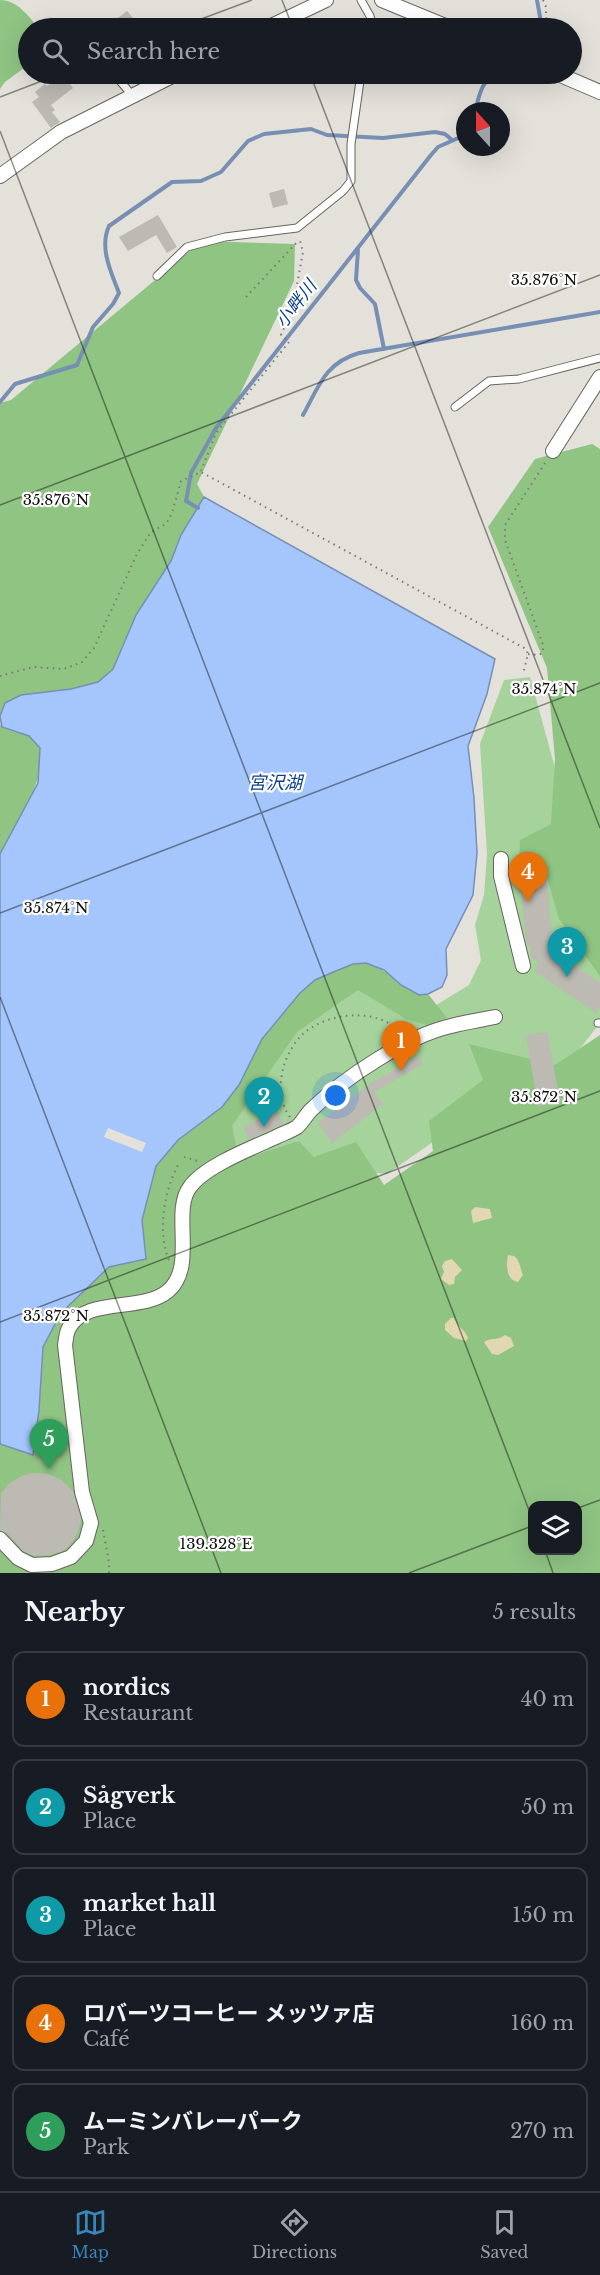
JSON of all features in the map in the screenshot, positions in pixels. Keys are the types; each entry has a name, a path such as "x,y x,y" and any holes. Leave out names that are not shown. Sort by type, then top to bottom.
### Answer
{"street":[{"path":"288,18 326,0"},
{"path":"382,0 426,18"},
{"path":"0,176 61,132 155,84"},
{"path":"581,84 600,92"},
{"path":"553,451 599,384"},
{"path":"501,859 501,876 523,966"},
{"path":"0,1539 18,1558 32,1565 52,1564 71,1557 86,1541 91,1523 82,1492 76,1448 65,1345 68,1329 76,1319 87,1312 146,1302 160,1297 171,1289 181,1268 184,1202 189,1187 222,1162 297,1127 311,1110 346,1082 407,1042 449,1026 495,1017"}],"lane":[{"path":"361,0 370,18"},
{"path":"123,84 132,95"},
{"path":"157,276 187,247 225,237 297,228 344,191 351,181 351,144 360,84"},
{"path":"455,407 489,381 519,379 600,358"}],"path":[{"path":"543,0 546,7 546,18"},
{"path":"201,472 216,433 289,342 281,335 293,307 303,252 297,228"},
{"path":"246,297 300,239"},
{"path":"528,654 539,655 543,652 543,645 505,540 505,525 553,451"},
{"path":"0,676 33,667 64,669 82,662 94,648 137,554 151,532 166,524 172,513 181,481 201,472 526,649 528,654 523,674"},
{"path":"297,1127 285,1110 281,1082 287,1058 304,1033 327,1021 350,1015 373,1017 391,1023 407,1042"},
{"path":"177,1280 165,1250 164,1212 170,1180 178,1165"},
{"path":"102,1527 109,1573"}],"green space":[{"path":"0,0 12,3 30,18 18,18 18,72 0,89"},
{"path":"202,241 295,244 294,281 197,484 204,497 181,535 171,561 136,615 113,668 98,682 71,689 21,695 5,703 0,716 0,403 11,400"},
{"path":"592,444 600,449 600,976 559,919 543,863 519,864 520,840 551,824 555,759 547,668 488,527 535,459"},
{"path":"530,677 560,786 600,961 600,1023 553,1083 476,1112 387,1174 325,1168 221,1176 198,1148 288,1031 355,976 418,1016 469,985 481,960 475,925 484,895 487,854 480,744 504,680"},
{"path":"0,724 33,738 37,742 41,753 41,766 30,798 0,854"},
{"path":"366,963 382,970 411,990 428,994 447,1018 430,1026 406,1019 358,990 297,1032 232,1126 239,1160 299,1141 314,1157 356,1142 384,1185 433,1151 429,1121 483,1080 469,1044 555,1065 600,1035 600,1573 0,1573 0,1444 33,1455 39,1410 43,1346 61,1313 109,1267 145,1259 142,1220 156,1166 178,1140 222,1107 239,1085 262,1039 300,993 315,980 353,964"}],"sand":[{"path":"475,1207 490,1209 492,1218 473,1223 471,1211"},
{"path":"508,1255 514,1256 520,1264 523,1275 518,1282 509,1275"},
{"path":"452,1259 462,1270 455,1277 454,1284 449,1285 441,1279 444,1272 442,1266 445,1261"},
{"path":"454,1318 465,1333 468,1338 466,1341 454,1338 445,1330 445,1324"},
{"path":"505,1335 511,1338 514,1346 498,1355 492,1354 484,1342"}],"water":[{"name":"宮沢湖","path":"204,497 495,659 487,694 468,746 477,853 473,895 446,949 447,975 442,987 428,994 419,995 401,985 384,970 366,963 353,964 315,980 300,993 262,1039 239,1085 222,1107 178,1140 156,1166 142,1220 146,1259 109,1267 61,1313 43,1347 39,1410 33,1455 0,1444 0,854 38,783 40,748 29,736 2,727 0,716 5,703 21,695 71,689 98,682 113,669 136,615 171,561 181,535"}],"pier":[{"path":"108,1128 146,1143 142,1152 104,1137"}],"building":[{"path":"127,11 133,18 118,18"},
{"path":"45,84 47,86 70,84 73,88 51,105 55,110 52,112 60,122 51,128 32,102 39,97 35,92"},
{"path":"284,189 288,204 273,208 269,193"},
{"path":"158,215 177,247 167,253 156,235 128,251 119,237"},
{"path":"546,868 552,933 566,927 580,957 569,962 600,983 600,1007 596,1013 534,971 539,963 531,957 530,946 527,946 519,871"},
{"path":"548,1032 560,1103 538,1106 526,1035"},
{"path":"419,1056 423,1064 374,1092 383,1104 332,1143 318,1123 371,1083"},
{"path":"277,1111 284,1124 249,1139 243,1127"},
{"path":"33,1473 48,1474 62,1480 73,1491 81,1519 78,1532 70,1545 50,1555 34,1556 23,1551 7,1533 0,1530 1,1493 11,1482"}],"waterway":[{"name":"小畔川","path":"537,0 540,18"},
{"name":"小畔川","path":"478,102 485,84"},
{"path":"0,402 15,384 77,365 93,327 113,304 119,293 106,251 106,234 109,226 172,182 201,181 221,172 248,141 264,134 311,129 327,135 383,138 435,132 445,134 452,140"},
{"name":"小畔川","path":"198,508 186,501 191,473 216,428 431,155 438,147 456,139"},
{"path":"358,250 356,280 360,288 375,304 384,349"},
{"path":"303,415 324,377 347,357 359,353 600,312"}],"place":[{"name":"ロバーツコーヒー メッツァ店","path":"528,902"},
{"name":"market hall","path":"567,977"},
{"name":"nordics","path":"401,1071"},
{"name":"Sågverk","path":"264,1127"},
{"name":"ムーミンバレーパーク","path":"49,1469"}]}
